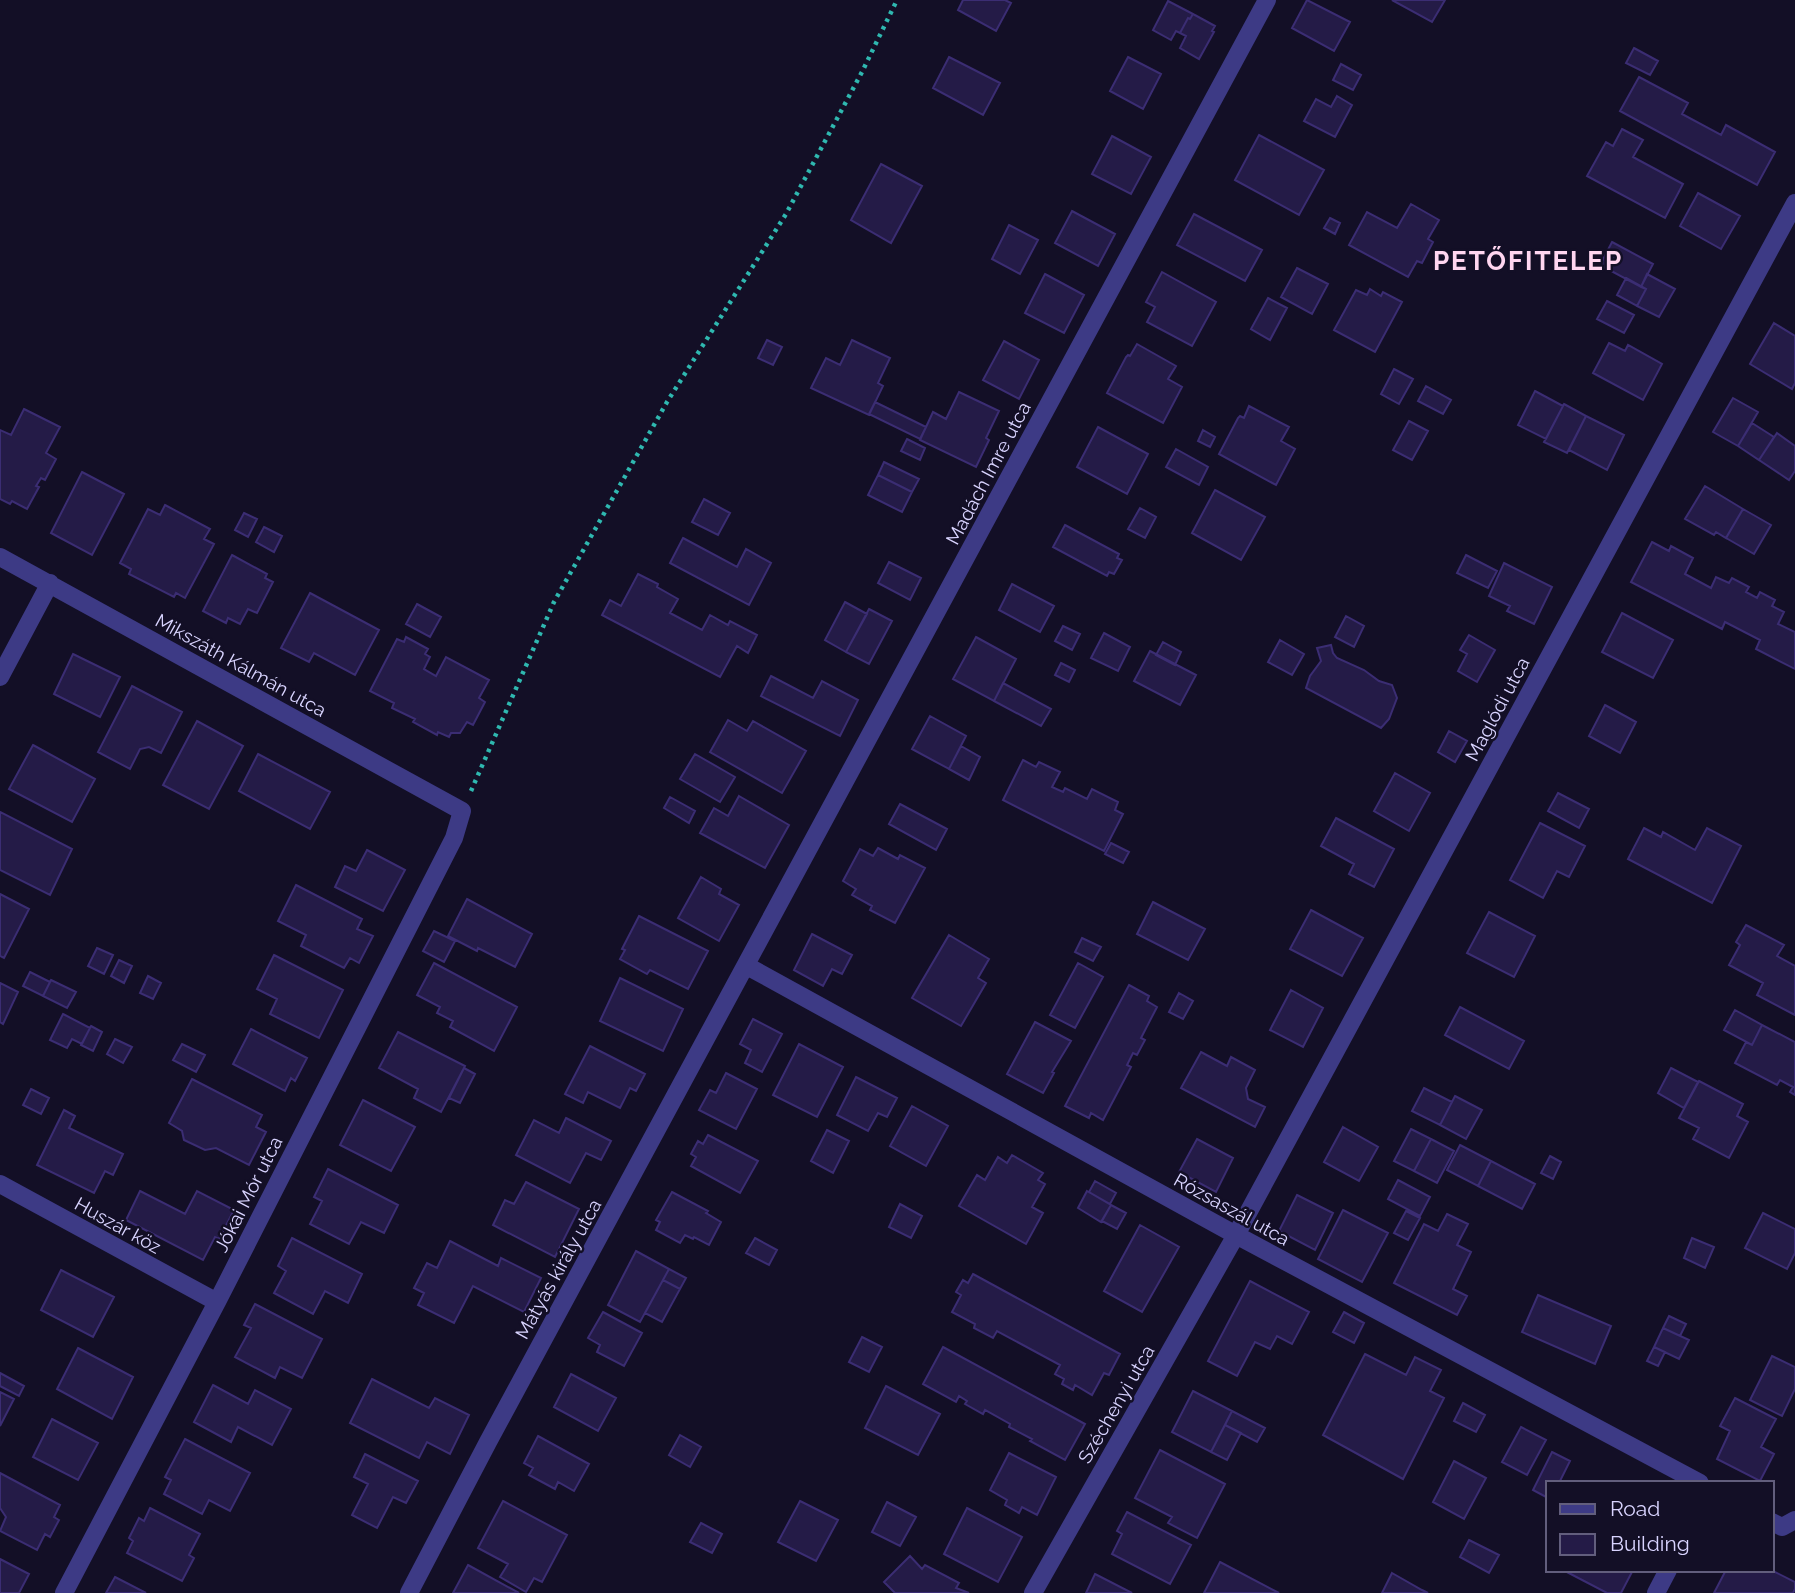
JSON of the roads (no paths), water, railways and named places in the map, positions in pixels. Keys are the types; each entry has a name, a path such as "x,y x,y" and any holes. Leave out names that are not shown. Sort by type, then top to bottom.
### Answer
{"street":[{"name":"Madách Imre utca","path":"747,966 1267,0"},
{"name":"Maglódi utca","path":"1236,1235 1795,203"},
{"name":"Mikszáth Kálmán utca","path":"0,557 462,811"},
{"path":"0,677 50,583"},
{"name":"Jókai Mór utca","path":"64,1593 217,1302 454,838 462,811"},
{"name":"Rózsaszál utca","path":"747,966 1236,1235 1696,1481"},
{"name":"Mátyás király utca","path":"408,1593 747,966"},
{"name":"Huszár köz","path":"0,1184 217,1302"},
{"name":"Széchenyi utca","path":"1033,1593 1236,1235"},
{"path":"1774,1523 1782,1527 1795,1520"},
{"path":"1656,1593 1667,1572"}],"district":[{"name":"PETŐFITELEP","path":"1528,261"}]}
